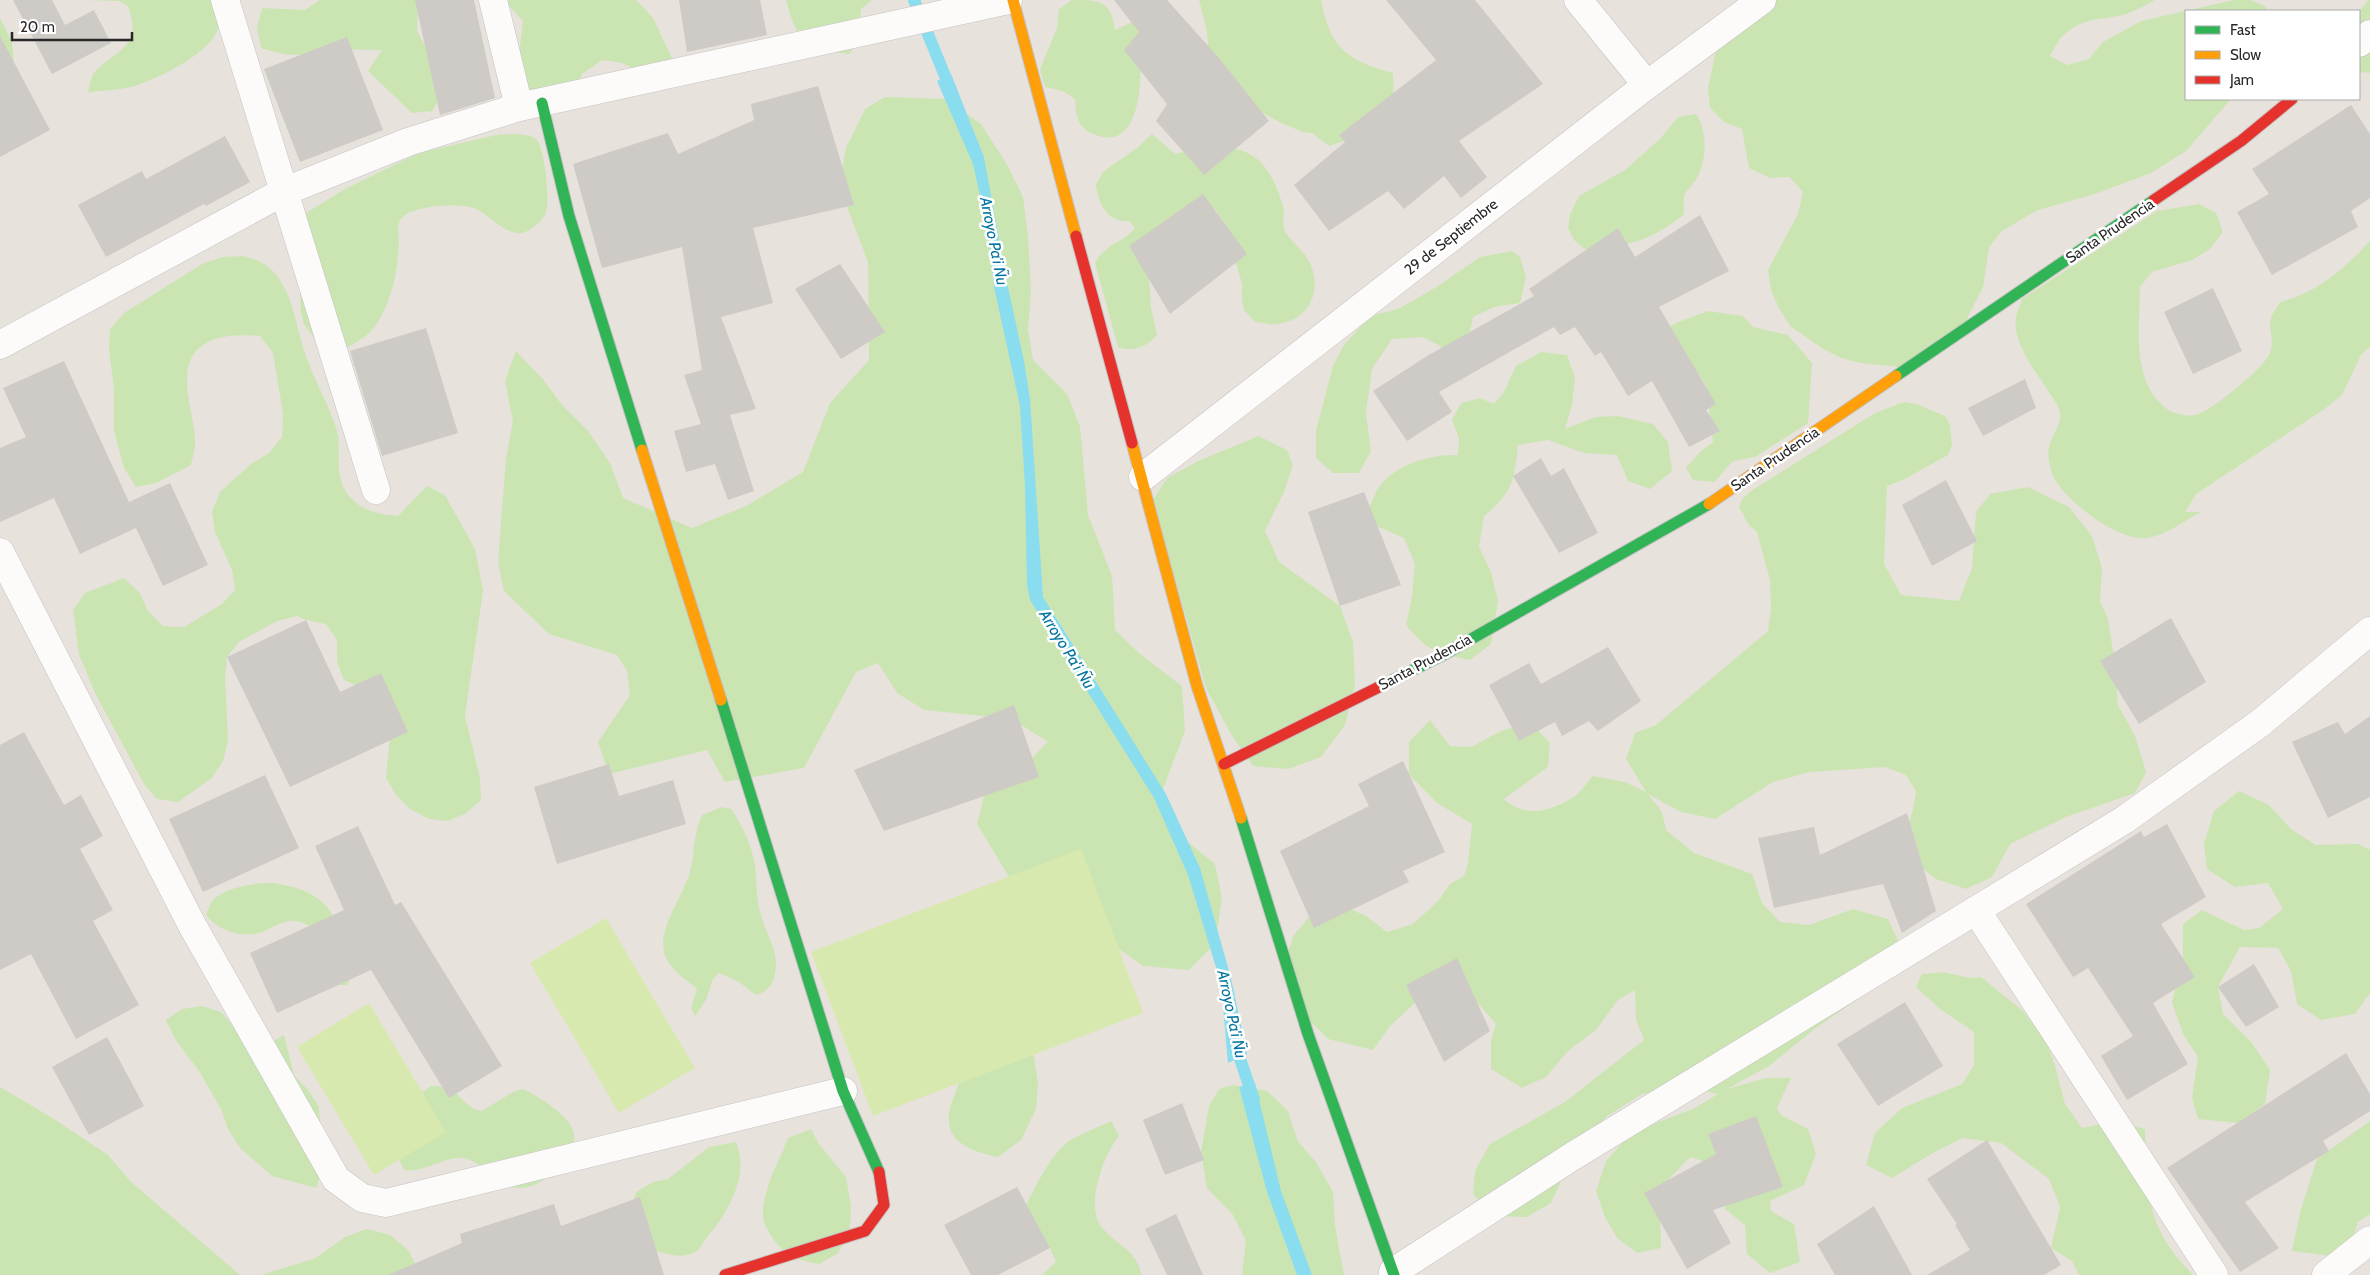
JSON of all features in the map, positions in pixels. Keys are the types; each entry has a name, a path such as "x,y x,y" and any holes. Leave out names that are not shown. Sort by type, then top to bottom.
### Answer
{"street":[{"path":"226,0 283,192 376,490"},
{"path":"493,0 568,216 843,1091 881,1178 884,1205 865,1231 725,1275"},
{"path":"0,345 283,192 408,142 531,105 1008,0"},
{"path":"1014,0 1143,477 1197,686 1224,764 1308,1034 1393,1273 1574,1156 2124,820 2259,724 2370,631"},
{"path":"1578,0 1647,85"},
{"name":"29 de Septiembre","path":"1143,477 1647,85 1762,0"},
{"path":"2360,42 2370,34"},
{"name":"Santa Prudencia","path":"1224,764 1443,655 1715,500 2241,141 2291,100"},
{"path":"0,552 192,926 336,1179 362,1198 386,1203 843,1091"},
{"path":"1976,910 2214,1275"},
{"path":"2326,1275 2370,1240"}],"green space":[{"path":"85,0 217,0 219,23 212,40 203,49 166,73 131,87 88,92 94,73 125,47 130,40 132,20 128,6 119,1"},
{"path":"320,0 418,0 417,31 438,71 441,92 433,111 412,113 368,71 382,50 348,50 293,55 261,48 257,28 262,8 305,10"},
{"path":"504,0 636,0 653,18 673,60 653,78 622,63 602,60 582,74 571,108 536,116 519,54 523,21"},
{"path":"786,0 872,0 861,9 858,43 849,54 823,50 806,41 795,26"},
{"path":"1072,0 1090,0 1102,4 1107,7 1110,13 1115,30 1132,22 1139,32 1140,82 1135,113 1129,125 1120,134 1109,138 1093,134 1084,128 1078,120 1075,99 1063,91 1045,87 1040,69 1057,28 1059,9"},
{"path":"1199,0 1321,0 1330,30 1343,50 1364,63 1393,73 1394,99 1353,138 1329,146 1312,133 1303,132 1281,123 1244,102 1209,57 1207,32"},
{"path":"1749,0 2155,0 2123,15 2092,20 2078,25 2059,40 2050,56 2067,65 2089,59 2103,42 2141,21 2185,11 2185,100 2230,100 2186,151 2151,173 2095,194 2038,210 2002,231 1989,247 1983,287 1956,340 1898,367 1860,363 1841,358 1823,349 1790,326 1779,308 1771,290 1768,270 1798,214 1803,192 1789,177 1770,178 1749,168 1742,129 1724,122 1710,108 1708,88 1717,46"},
{"path":"2234,0 2251,0 2265,6 2267,10 2190,10"},
{"path":"2370,0 2370,73 2360,72 2360,11"},
{"path":"0,18 12,42 14,63 0,74"},
{"path":"885,97 945,99 981,124 1005,161 1023,197 1028,236 1031,292 1028,329 1033,360 1067,394 1080,426 1088,515 1112,576 1115,630 1140,654 1182,686 1185,731 1163,789 1177,833 1215,864 1222,898 1215,944 1189,970 1143,966 1031,887 1009,877 977,824 985,792 1012,777 1048,742 1012,719 924,710 897,693 878,663 856,672 804,768 725,782 707,750 609,774 598,742 630,695 627,671 617,655 549,634 504,591 498,563 506,458 513,421 505,381 516,351 542,378 562,405 589,432 610,463 623,498 692,528 746,506 803,472 830,403 869,360 868,262 839,186 846,148 865,109"},
{"path":"1696,114 1703,129 1705,146 1703,163 1697,178 1685,194 1684,214 1673,223 1650,236 1626,244 1585,249 1574,240 1568,228 1570,215 1579,196 1625,170 1661,138 1678,117"},
{"path":"518,134 536,139 542,152 546,174 547,206 546,212 539,222 528,231 515,233 504,228 478,210 462,206 438,206 416,210 408,214 399,223 399,243 395,276 385,310 379,320 366,336 339,352 322,350 304,324 301,313 298,245 306,213 345,189 419,153 496,135"},
{"path":"1152,134 1175,154 1214,148 1230,148 1256,158 1266,169 1283,206 1284,229 1306,256 1314,278 1312,299 1300,316 1290,321 1272,324 1255,322 1244,310 1242,284 1236,263 1236,248 1230,232 1215,209 1194,215 1153,253 1149,279 1151,307 1157,335 1149,342 1134,349 1118,347 1095,263 1104,251 1135,228 1129,221 1121,221 1109,215 1099,198 1096,184 1104,171 1137,148"},
{"path":"2199,204 2216,213 2223,232 2210,249 2192,260 2152,272 2140,287 2140,357 2148,386 2153,395 2167,409 2175,413 2195,415 2202,413 2221,401 2259,368 2268,357 2272,347 2270,320 2280,302 2306,292 2330,278 2351,261 2370,241 2370,347 2361,355 2342,395 2326,408 2196,494 2185,512 2201,512 2174,528 2153,537 2134,537 2120,533 2091,516 2077,505 2056,482 2051,471 2048,453 2050,443 2059,424 2059,409 2025,355 2017,336 2016,317 2022,299 2157,211"},
{"path":"1512,251 1520,257 1526,277 1520,303 1494,307 1473,317 1466,348 1462,382 1440,346 1423,337 1392,339 1372,369 1366,413 1371,451 1359,473 1333,473 1316,458 1316,431 1333,366 1344,345 1370,316 1398,309 1438,286 1480,257"},
{"path":"243,256 261,262 272,270 286,292 306,356 337,431 341,481 351,498 358,504 377,513 398,516 427,486 445,495 475,549 483,591 465,716 480,778 481,800 466,813 448,821 429,819 410,809 396,795 386,778 390,737 362,688 344,680 337,662 337,640 326,624 297,616 277,621 239,642 227,657 225,677 228,741 223,761 212,778 178,802 157,799 144,784 95,693 79,654 73,610 85,593 124,578 139,592 148,611 163,626 184,627 222,604 235,590 232,570 215,532 212,512 220,492 251,464 269,453 282,437 283,414 273,353 260,336 222,337 210,341 201,347 193,355 188,366 188,397 195,438 191,465 156,483 136,487 124,468 114,431 114,389 109,350 110,329 124,313 202,264 222,257"},
{"path":"1708,311 1743,316 1753,327 1788,335 1812,363 1808,423 1755,457 1733,461 1714,482 1693,480 1686,468 1699,453 1713,442 1706,385 1697,372 1681,361 1663,331 1676,323"},
{"path":"1541,352 1567,355 1575,378 1572,405 1565,429 1595,417 1618,416 1653,424 1668,442 1672,471 1650,489 1628,481 1617,455 1584,453 1548,440 1518,445 1515,468 1510,485 1501,500 1484,516 1479,547 1491,572 1498,601 1491,644 1470,660 1450,656 1427,646 1406,625 1412,596 1415,564 1404,538 1377,526 1366,517 1376,492 1391,475 1401,468 1423,459 1458,455 1459,438 1452,420 1461,403 1480,398 1494,404 1504,392 1516,366"},
{"path":"1904,402 1916,404 1945,416 1950,425 1952,445 1948,455 1905,479 1887,486 1884,564 1901,595 1959,601 1972,568 1976,512 1990,494 2028,487 2069,507 2092,536 2102,568 2100,601 2108,619 2115,664 2118,705 2135,736 2146,772 2135,793 2066,817 2010,844 1992,877 1966,889 1936,879 1908,857 1903,840 1913,810 1916,791 1906,775 1885,767 1810,772 1773,782 1715,819 1681,812 1648,794 1662,812 1666,830 1694,853 1752,874 1762,903 1780,922 1809,925 1853,909 1888,919 1898,940 1896,959 1874,988 1816,1028 1769,1066 1727,1089 1766,1078 1791,1078 1777,1108 1781,1115 1808,1129 1816,1154 1804,1185 1770,1201 1771,1211 1794,1224 1800,1262 1770,1273 1747,1254 1745,1225 1725,1209 1709,1163 1690,1157 1668,1180 1660,1212 1661,1248 1637,1253 1617,1238 1605,1217 1596,1191 1606,1161 1632,1132 1693,1109 1718,1094 1686,1087 1642,1094 1606,1117 1573,1156 1551,1203 1527,1217 1493,1216 1473,1194 1475,1171 1490,1144 1565,1102 1644,1040 1636,1019 1635,990 1618,1000 1596,1030 1568,1051 1546,1077 1522,1088 1491,1069 1491,1040 1496,1024 1477,1002 1455,994 1415,1003 1390,1026 1373,1050 1328,1039 1305,1016 1285,960 1294,935 1309,917 1337,903 1366,916 1387,932 1413,924 1439,900 1450,884 1464,876 1468,863 1472,824 1437,803 1409,775 1409,742 1430,720 1450,746 1471,747 1501,731 1530,722 1550,743 1548,767 1504,799 1521,809 1539,811 1558,806 1578,794 1593,776 1625,782 1646,792 1626,759 1635,733 1656,725 1768,631 1771,608 1770,580 1757,532 1749,525 1739,507 1743,498 1751,491 1875,413"},
{"path":"1259,436 1287,450 1293,465 1284,492 1265,531 1279,562 1340,606 1353,642 1355,684 1345,725 1321,757 1288,769 1253,766 1231,734 1206,688 1153,500 1167,478 1198,461"},
{"path":"2239,791 2269,805 2292,830 2316,845 2358,844 2370,850 2370,993 2355,1014 2321,1020 2297,1004 2291,971 2278,948 2240,947 2218,987 2223,1014 2252,1043 2270,1070 2265,1104 2239,1123 2198,1119 2192,1098 2198,1057 2183,1034 2172,1002 2183,958 2183,924 2202,910 2244,930 2259,928 2283,909 2268,883 2235,887 2207,869 2204,844 2214,811"},
{"path":"722,807 731,809 743,829 752,851 762,920 774,950 775,974 769,988 756,995 739,982 719,973 713,979 706,1000 695,1016 691,1008 697,989 670,964 664,952 663,943 672,911 690,872 697,829 702,815"},
{"path":"1081,849 1143,1013 873,1116 811,952"},
{"path":"273,883 311,894 323,902 331,913 342,940 351,976 347,985 336,985 313,927 291,921 262,932 246,935 224,929 211,921 206,915 213,900 226,891 250,885"},
{"path":"606,918 695,1068 619,1113 530,963"},
{"path":"1943,972 1970,978 1981,977 2023,1011 2046,1041 2065,1104 2082,1128 2114,1121 2145,1129 2148,1190 2157,1224 2177,1257 2193,1275 2079,1275 2072,1261 2051,1248 2060,1207 2049,1179 2001,1143 1963,1138 1933,1153 1892,1178 1866,1165 1875,1133 1902,1108 1962,1084 1974,1065 1974,1032 1940,1009 1916,987 1922,974"},
{"path":"369,1003 446,1132 374,1175 297,1047"},
{"path":"202,1006 221,1012 246,1042 267,1045 284,1035 294,1075 308,1090 319,1107 323,1170 316,1188 272,1176 240,1148 228,1129 221,1109 199,1071 175,1039 166,1020 182,1009"},
{"path":"1033,1050 1038,1083 1036,1109 1021,1140 998,1157 963,1145 956,1139 949,1124 949,1113 959,1083"},
{"path":"1233,1085 1267,1091 1288,1111 1298,1142 1316,1162 1333,1192 1335,1226 1344,1275 1242,1275 1246,1241 1233,1215 1207,1188 1201,1152 1209,1106 1219,1089"},
{"path":"431,1086 449,1088 474,1109 482,1111 513,1092 523,1089 551,1106 570,1124 574,1139 571,1149 558,1168 548,1177 528,1187 519,1188 505,1184 476,1163 462,1158 446,1160 421,1169 404,1170 398,1157 406,1103"},
{"path":"0,1087 54,1119 108,1155 131,1182 240,1275 0,1275"},
{"path":"1111,1121 1119,1136 1108,1154 1099,1179 1095,1204 1096,1216 1105,1232 1135,1259 1141,1275 1042,1275 1056,1262 1050,1248 1038,1237 1024,1210 1043,1173 1063,1146 1074,1138"},
{"path":"2370,1121 2370,1214 2358,1222 2347,1258 2292,1251 2301,1209 2317,1159"},
{"path":"811,1129 818,1143 846,1177 851,1207 850,1229 838,1253 820,1264 800,1260 779,1246 769,1232 763,1216 763,1206 768,1186 788,1138"},
{"path":"736,1142 740,1155 740,1167 735,1193 722,1217 700,1247 695,1252 678,1256 650,1249 630,1212 636,1192 653,1182 668,1179 709,1147"},
{"path":"367,1229 390,1235 408,1250 421,1275 261,1275 316,1258 345,1237"}],"water":[{"path":"951,74 984,157 1006,278 1024,361 1030,399 1043,597 1166,794 1200,868 1231,978 1247,1054 1228,1063 1221,984 1188,875 1154,798 1030,600 1027,585 1025,486 1020,406 994,287 987,226 973,164 937,81"},
{"path":"1255,1083 1281,1191 1312,1275 1297,1275 1267,1192 1239,1087"}],"pier":[{"path":"902,0 928,0 926,3 906,7"}],"building":[{"path":"13,0 52,0 65,25 94,10 111,43 52,74"},
{"path":"415,0 474,0 495,98 440,115"},
{"path":"679,0 760,0 767,35 687,52"},
{"path":"1114,0 1167,0 1219,58 1269,121 1204,175 1156,121 1167,104 1124,50 1139,32"},
{"path":"1386,0 1475,0 1543,84 1459,141 1487,177 1461,198 1444,176 1404,209 1388,191 1329,231 1294,185 1345,142 1339,135 1436,60"},
{"path":"0,36 50,130 0,157"},
{"path":"347,37 383,130 300,162 264,69"},
{"path":"818,86 854,205 753,228 773,303 721,317 756,409 730,415 754,491 728,500 715,464 686,472 674,431 701,424 684,375 702,370 682,247 602,268 573,164 668,133 678,154 754,120 751,104"},
{"path":"2351,105 2370,134 2370,198 2351,211 2358,227 2272,275 2237,212 2269,194 2252,169"},
{"path":"225,136 250,182 206,206 204,204 106,257 78,205 142,171 146,179"},
{"path":"1203,194 1247,254 1170,314 1129,246"},
{"path":"1700,215 1729,271 1659,307 1716,404 1706,410 1720,431 1689,447 1652,381 1628,396 1601,352 1595,356 1575,327 1560,335 1554,327 1439,392 1452,412 1407,441 1373,391 1427,356 1534,296 1529,289 1618,228 1635,257"},
{"path":"840,264 885,332 841,359 795,289"},
{"path":"2213,288 2242,351 2193,374 2164,312"},
{"path":"426,328 458,433 382,456 350,351"},
{"path":"64,361 129,502 170,483 208,565 163,586 136,528 80,554 54,498 0,522 0,448 26,437 3,388"},
{"path":"2025,379 2036,408 1983,436 1968,408"},
{"path":"1541,458 1551,476 1564,468 1598,533 1559,553 1513,476"},
{"path":"1946,480 1977,541 1932,566 1902,505"},
{"path":"1364,492 1401,585 1340,606 1308,512"},
{"path":"2171,618 2206,682 2139,724 2100,661"},
{"path":"306,620 340,692 381,673 408,732 290,787 227,657"},
{"path":"1608,647 1641,701 1598,731 1589,721 1562,736 1555,722 1519,741 1489,685 1529,663 1541,684"},
{"path":"1014,705 1039,777 884,831 854,770"},
{"path":"2370,716 2370,797 2328,818 2292,742 2338,722 2345,734"},
{"path":"24,732 64,805 81,795 103,836 80,849 113,910 93,921 139,1005 76,1039 31,954 0,970 0,745"},
{"path":"1403,761 1445,852 1403,871 1409,882 1314,928 1280,851 1369,806 1358,784"},
{"path":"609,764 619,796 673,780 686,824 557,864 534,787"},
{"path":"265,775 299,848 203,892 169,819"},
{"path":"1907,813 1936,911 1902,933 1883,884 1774,908 1758,838 1814,827 1820,855"},
{"path":"2167,824 2206,897 2161,924 2195,977 2153,1003 2188,1064 2127,1100 2101,1056 2133,1036 2088,968 2073,977 2026,904 2141,831 2144,837"},
{"path":"358,826 395,905 401,902 502,1066 449,1098 371,970 277,1013 250,953 344,910 315,846"},
{"path":"1457,958 1490,1031 1444,1062 1406,985"},
{"path":"2254,964 2279,1007 2246,1027 2218,987"},
{"path":"1905,1002 1943,1066 1878,1106 1837,1044"},
{"path":"107,1037 144,1106 89,1135 52,1067"},
{"path":"2346,1053 2370,1094 2370,1111 2323,1141 2329,1151 2245,1202 2279,1248 2240,1272 2167,1168"},
{"path":"1182,1103 1204,1160 1165,1175 1143,1120"},
{"path":"1756,1116 1783,1187 1713,1210 1731,1243 1687,1269 1644,1193 1716,1154 1708,1134"},
{"path":"1987,1140 2061,1265 2044,1275 1927,1275 1970,1250 1955,1225 1957,1224 1927,1179"},
{"path":"1017,1187 1050,1248 998,1275 971,1275 944,1225"},
{"path":"640,1197 664,1275 388,1275 462,1243 460,1234 554,1204 561,1226"},
{"path":"1874,1206 1912,1275 1835,1275 1817,1244"},
{"path":"1176,1214 1203,1275 1167,1275 1145,1229"}],"waterway":[{"name":"Arroyo Pa'i Ñu","path":"914,0 952,93"},
{"name":"Arroyo Pa'i Ñu","path":"1234,1041 1254,1100"}],"traffic: fast":[{"path":"542,103 569,216 642,450"},
{"path":"1896,376 2154,200"},
{"path":"1383,685 1443,655 1709,504"},
{"path":"721,700 843,1091 879,1172"},
{"path":"1241,818 1308,1034 1394,1275"}],"traffic: slow":[{"path":"1013,0 1076,236"},
{"path":"1709,504 1896,376"},
{"path":"1132,443 1197,686 1241,818"},
{"path":"642,450 721,700"}],"traffic: jam":[{"path":"2154,200 2241,141 2291,100"},
{"path":"1076,236 1132,443"},
{"path":"1224,764 1383,685"},
{"path":"725,1275 865,1231 884,1205 879,1172"}]}
